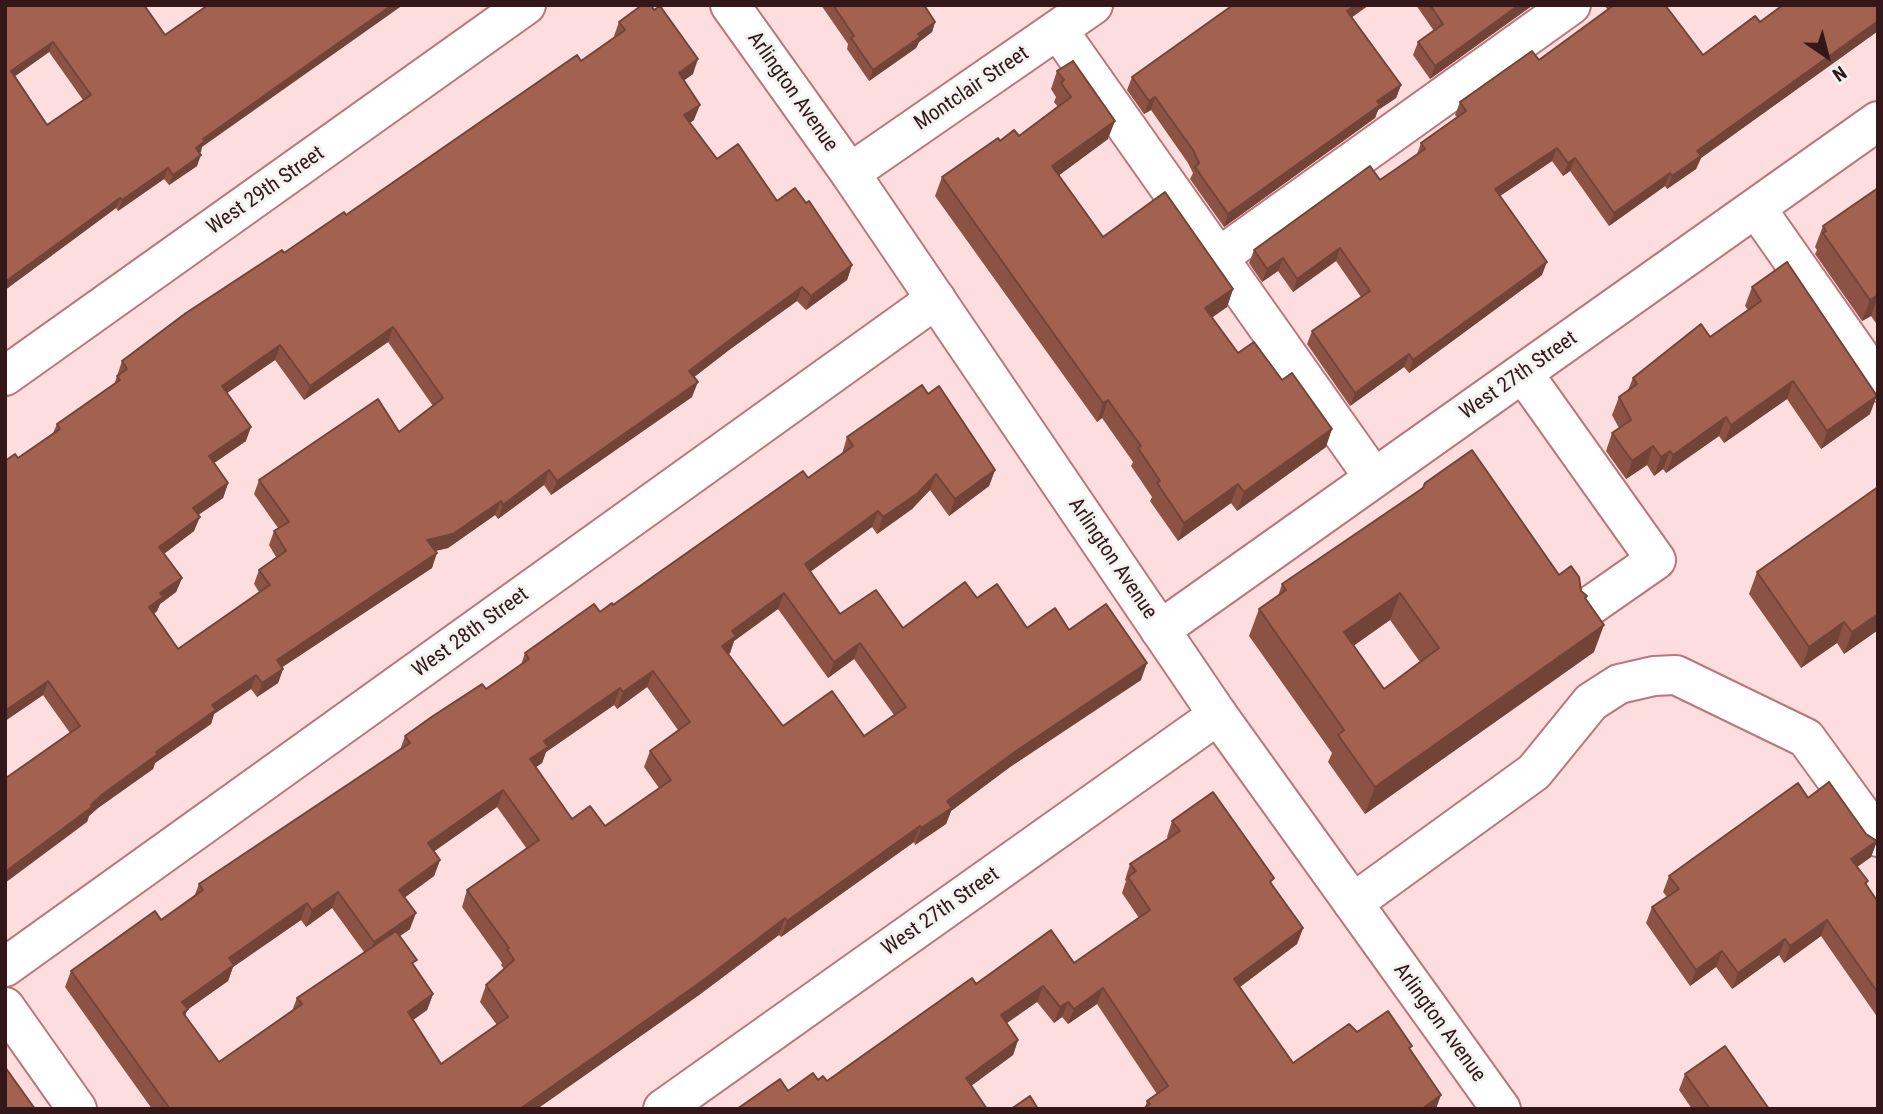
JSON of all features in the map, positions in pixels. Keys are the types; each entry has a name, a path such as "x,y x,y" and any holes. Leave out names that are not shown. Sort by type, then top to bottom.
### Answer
{"street":[{"name":"West 29th Street","path":"5,376 526,5"},
{"name":"Arlington Avenue","path":"730,5 850,173 1218,715 1501,1109"},
{"name":"Montclair Street","path":"850,173 1093,5"},
{"path":"1219,257 1571,5"},
{"path":"1058,30 1374,478"},
{"name":"West 27th Street","path":"1160,630 1878,121"},
{"path":"1756,208 1878,382"},
{"name":"West 28th Street","path":"5,967 936,299"},
{"path":"1523,373 1657,560 1590,606"},
{"path":"1353,902 1534,772 1591,702 1619,684 1654,676 1676,675 1806,738 1878,837"},
{"name":"West 27th Street","path":"663,1109 1218,715"},
{"path":"5,1006 77,1109"}],"building":[{"path":"5,5 144,5 165,35 208,5 392,5 203,139 205,141 196,148 201,155 173,175 168,168 122,200 120,198 5,282","holes":["53,42 91,95 47,125 11,71"]},
{"path":"642,5 651,5 654,10 660,6 698,59 679,73 700,105 684,115 717,159 738,144 777,201 795,188 806,203 809,201 852,265 811,296 802,287 735,336 689,371 698,382 557,481 549,470 503,505 501,501 453,534 427,540 437,553 277,660 283,669 262,683 256,675 212,705 216,710 156,752 158,754 103,794 92,807 5,872 5,777 80,726 48,681 5,711 5,461 15,454 18,458 60,429 57,424 120,380 117,376 127,369 122,361 186,313 282,250 284,253 344,212 346,215 577,55 581,61 625,30 619,22","holes":["393,327 443,398 399,432 378,399 259,480 289,522 274,531 286,551 259,570 270,585 178,649 149,607 163,597 160,593 182,578 159,547 200,517 193,508 228,483 209,456 251,427 222,386 280,345 310,386"]},
{"path":"833,5 924,5 935,22 918,34 920,37 873,70"},
{"path":"1233,5 1355,5 1347,11 1401,85 1377,101 1380,105 1228,214 1195,167 1199,163 1193,150 1155,97 1149,101 1132,77"},
{"path":"1430,5 1519,5 1435,66 1418,42 1443,24"},
{"path":"1614,5 1665,5 1703,55 1755,16 1760,22 1783,5 1878,5 1878,21 1697,151 1701,156 1672,176 1670,173 1614,213 1575,158 1568,163 1557,148 1495,189 1547,262 1413,360 1409,354 1355,393 1312,331 1370,291 1340,248 1297,279 1283,258 1267,269 1254,250 1370,166 1380,180 1425,149 1421,143 1466,111 1460,102 1532,51 1539,60"},
{"path":"1073,61 1115,121 1052,166 1103,237 1165,192 1233,289 1205,308 1238,353 1254,342 1282,380 1292,373 1332,429 1244,492 1238,484 1184,523 1157,483 1160,481 1138,448 1141,446 1108,400 1103,403 942,177 998,138 1000,141 1014,130 1019,136 1071,97 1061,83 1064,80 1057,71"},
{"path":"1878,188 1878,295 1870,300 1823,233 1826,231 1823,226"},
{"path":"1787,262 1877,396 1827,431 1793,381 1731,425 1726,417 1673,455 1670,451 1661,457 1653,446 1632,461 1612,433 1631,420 1619,397 1637,384 1633,378 1701,324 1710,337 1761,301 1752,287"},
{"path":"922,385 928,394 939,386 995,470 955,499 936,474 918,493 883,517 878,511 805,564 840,614 876,590 903,628 965,582 977,598 997,584 1027,628 1055,608 1069,630 1106,604 1147,663 947,801 952,808 921,828 920,826 787,921 785,918 705,979 520,1109 170,1109 71,971 155,911 161,920 203,890 199,884 410,743 405,736 433,716 482,684 486,689 529,659 525,653 594,604 600,612 612,603 613,605 803,471 808,478 853,446 847,437","holes":["784,593 834,662 860,643 906,707 864,736 832,691 783,726 722,646 736,636 732,631","653,671 690,722 650,751 671,780 605,826 590,806 572,819 530,759 548,747 544,741 620,688 623,692","503,790 539,840 467,890 509,948 507,949 514,960 486,985 508,1017 441,1064 408,1012 433,994 412,963 417,960 396,931 297,998 302,1004 219,1062 183,1013 188,1009 182,1002 234,965 229,958 307,903 312,910 338,892 374,942 416,913 399,890 440,860 428,843"]},
{"path":"1472,450 1559,575 1571,566 1579,577 1581,591 1587,596 1585,598 1604,625 1375,787 1338,735 1344,730 1259,609 1286,590 1282,584 1423,488 1425,483","holes":["1400,593 1439,648 1384,689 1344,632"]},
{"path":"1878,487 1878,614 1852,632 1844,622 1809,647 1757,572"},
{"path":"1829,782 1866,834 1877,841 1851,859 1868,881 1865,883 1878,902 1878,993 1827,920 1790,946 1785,939 1738,973 1722,951 1696,970 1652,907 1679,889 1669,876 1798,783 1808,798"},
{"path":"1213,792 1274,878 1270,882 1303,928 1234,979 1293,1063 1349,1024 1357,1032 1388,1011 1441,1095 1422,1109 1143,1109 1150,1104 1147,1101 1168,1086 1103,988 1074,1009 1068,1002 1060,1007 1043,986 1001,1015 1018,1040 966,1078 987,1109 737,1109 780,1079 788,1091 813,1073 818,1080 823,1076 827,1081 972,978 976,984 1051,930 1074,963 1150,910 1128,877 1136,871 1130,864 1180,831 1172,821"},
{"path":"1725,1046 1769,1109 1710,1109 1685,1074"},
{"path":"5,1067 35,1109 5,1109"},
{"path":"1030,1096 1038,1109 1011,1109"}]}
